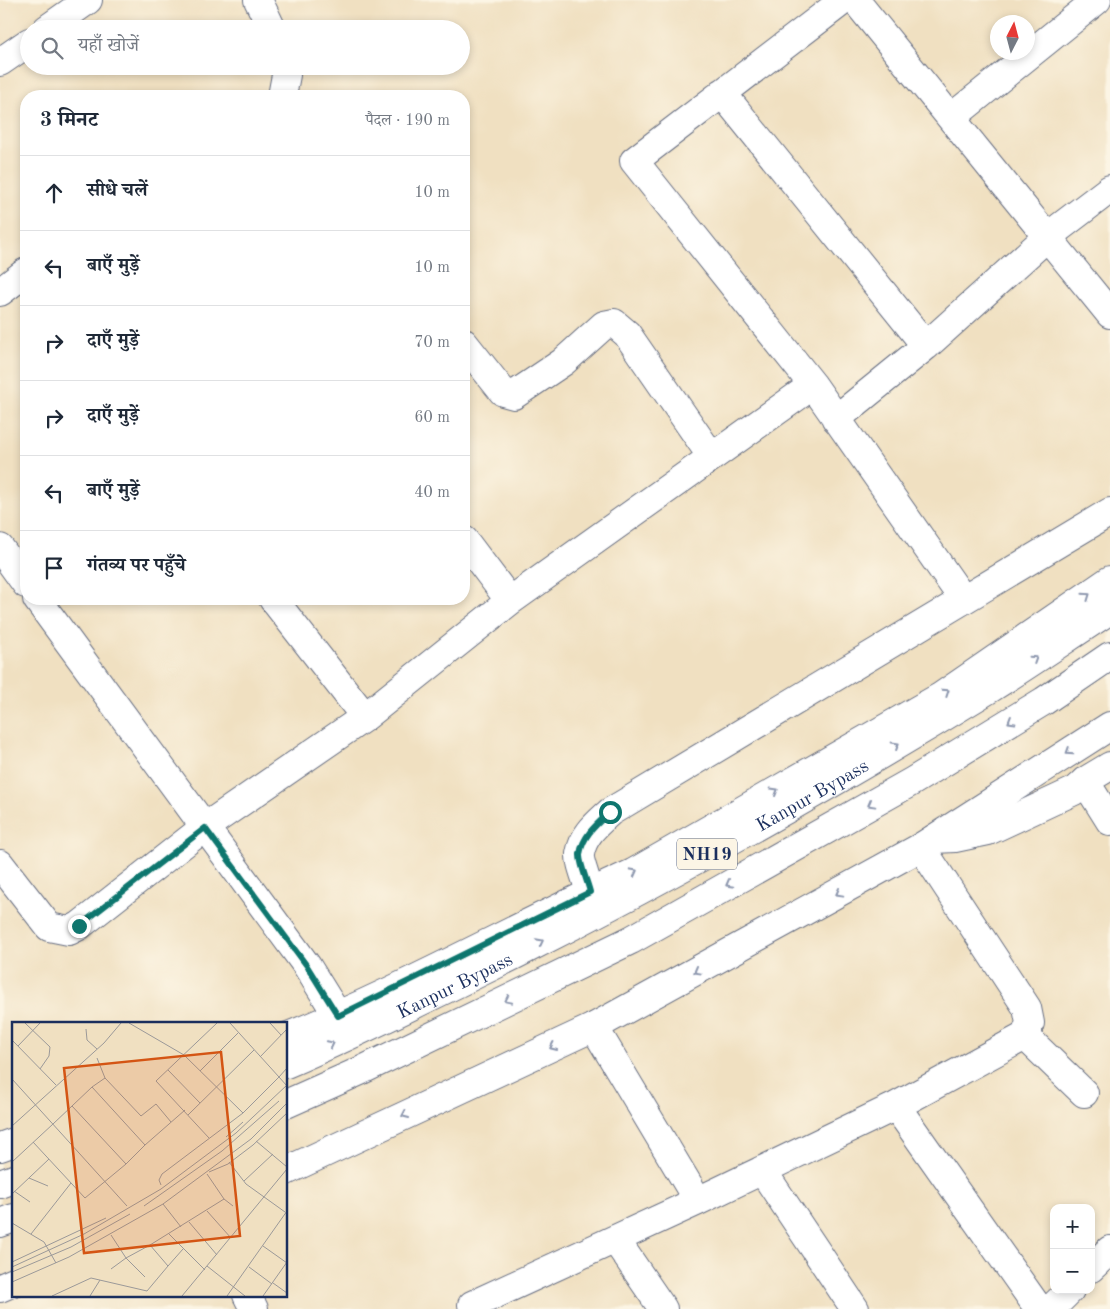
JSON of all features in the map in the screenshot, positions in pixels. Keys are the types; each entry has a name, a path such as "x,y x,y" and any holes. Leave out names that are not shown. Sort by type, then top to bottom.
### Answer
{"main road":[{"path":"60,20 88,0"},
{"path":"258,0 268,20"},
{"path":"844,0 634,161 813,386 963,599"},
{"path":"855,0 1110,314"},
{"path":"951,118 1097,0"},
{"path":"0,62 20,48"},
{"path":"283,90 286,75"},
{"path":"722,94 926,346"},
{"path":"836,420 926,346 1047,237 1110,189"},
{"path":"0,292 20,278"},
{"path":"470,351 503,392 514,395 563,362 604,325 614,323 628,334 712,457"},
{"path":"0,864 49,927 69,931 79,926 205,828 365,717 510,601 813,386"},
{"path":"590,892 580,855 585,838 592,828 610,812 1110,512"},
{"path":"0,548 20,576"},
{"path":"470,548 510,601"},
{"path":"288,1036 338,1016 590,892 633,873 940,697 1110,580"},
{"path":"41,605 307,966 338,1016"},
{"path":"278,605 365,717"},
{"name":"Kanpur Bypass","path":"288,1063 449,988 680,869 857,768 950,712 1110,610"},
{"name":"Kanpur Bypass","path":"288,1103 360,1071 631,940 913,781 1044,701 1110,656"},
{"path":"288,1169 594,1027 928,843 1110,726"},
{"path":"928,843 988,831 1074,790 1110,766"},
{"path":"1085,781 1110,821"},
{"path":"470,1308 896,1106 1025,1036 1030,1023 1026,1008 928,843"},
{"path":"594,1027 698,1201"},
{"path":"1025,1036 1084,1094"},
{"path":"896,1106 1039,1309"},
{"path":"0,1147 12,1143"},
{"path":"762,1170 855,1309"},
{"path":"0,1223 12,1219"},
{"path":"615,1239 663,1309"},
{"path":"1095,1264 1110,1250"},
{"path":"0,1288 12,1283"},
{"path":"1051,1309 1066,1294"},
{"path":"248,1296 254,1309"}],"route":[{"path":"79,926 205,828 307,966 338,1016 590,892 580,855 585,838 592,828 610,812"}]}
